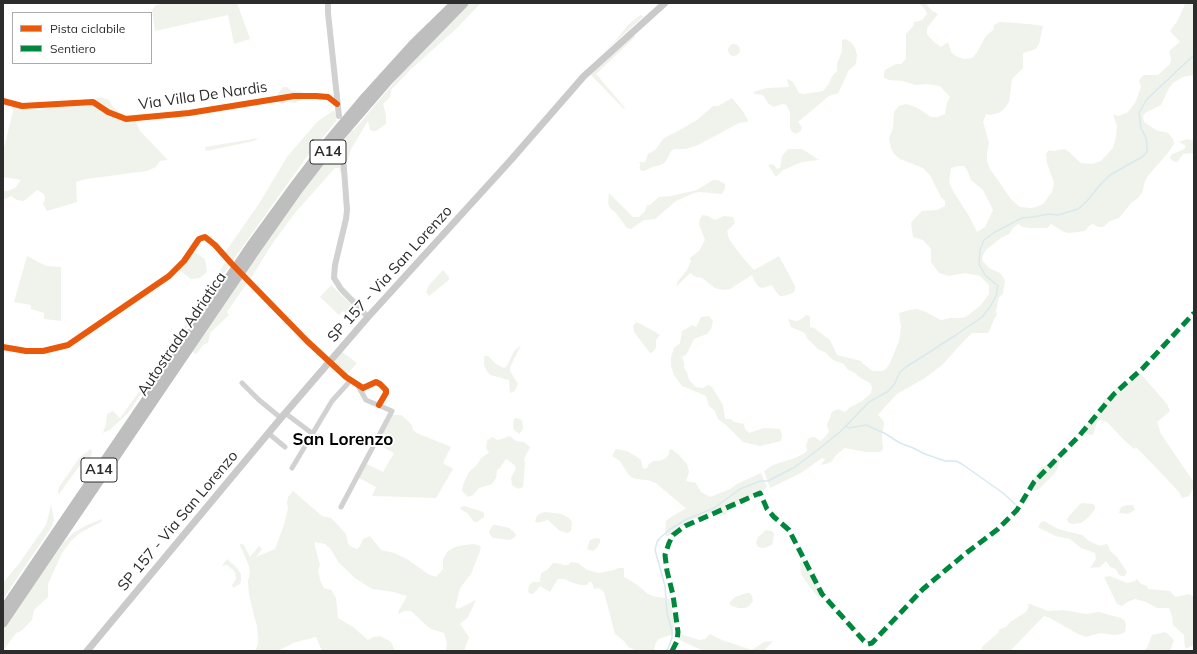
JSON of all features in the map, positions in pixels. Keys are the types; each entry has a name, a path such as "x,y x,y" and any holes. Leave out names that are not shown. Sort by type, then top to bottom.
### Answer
{"highway":[{"name":"Autostrada Adriatica","path":"3,610 247,252 294,186 329,140 365,97 417,40 455,3"},
{"name":"Autostrada Adriatica","path":"3,623 299,189 333,145 385,84 464,3"}],"main road":[{"name":"SP 157 - Via San Lorenzo","path":"87,651 328,361 368,316 510,161 584,76 665,3"}],"street":[{"path":"328,3 338,116"},
{"name":"Via Villa De Nardis","path":"3,101 22,106 93,102 108,112 126,119 189,113 294,96 328,97 337,104"},
{"path":"342,142 347,210 335,265 334,278 341,290 368,316"},
{"path":"3,347 26,351 43,351 61,348 72,343 172,273 184,261 202,237 209,239 216,245 231,263"},
{"path":"243,276 328,361 356,384 363,388 376,382 380,384 386,390 386,393 379,405"},
{"path":"292,468 332,401 351,380"},
{"path":"242,383 259,400 313,434"},
{"path":"341,507 392,411 366,400 356,384"},
{"path":"268,433 285,447"}],"shaded area":[{"path":"167,3 237,3 250,39 234,44 228,15 155,31 152,10 156,5"},
{"path":"469,3 481,3 456,29 410,70 391,90 390,97 383,104 386,115 386,124 376,131 373,131 370,130 368,121 351,149 347,162 344,139 351,131 355,129 405,69"},
{"path":"919,3 926,3 931,10 938,14 927,28 927,34 941,47 948,42 951,52 964,59 972,58 976,54 986,36 994,29 994,25 1000,22 1043,26 1039,44 1036,49 1023,53 1023,68 1012,79 1009,102 999,113 990,115 986,114 983,122 989,143 987,161 990,169 1011,199 1020,207 1031,208 1043,204 1052,192 1054,183 1047,163 1046,154 1049,150 1053,151 1064,149 1081,163 1092,164 1101,161 1113,148 1117,126 1113,114 1118,116 1127,113 1135,103 1141,86 1139,81 1143,75 1158,75 1170,64 1171,59 1169,51 1180,42 1170,31 1178,20 1185,4 1194,4 1194,75 1183,77 1173,83 1161,105 1145,113 1143,116 1144,122 1156,130 1168,133 1173,139 1174,144 1147,177 1143,191 1138,198 1131,203 1119,218 1110,221 1103,227 1098,227 1093,224 1090,225 1085,231 1069,233 1064,232 1051,224 1047,228 1029,228 1018,224 1009,234 1001,238 986,250 982,260 989,268 1000,273 1005,280 1003,294 999,297 996,311 997,315 988,333 972,333 942,365 925,378 897,394 883,409 878,415 883,420 884,424 882,451 866,452 845,448 829,463 821,465 825,459 822,458 801,473 770,488 764,471 773,465 805,453 809,438 814,437 821,441 829,432 827,425 832,412 838,409 845,412 871,393 872,387 870,383 847,369 844,364 833,360 826,353 818,349 807,338 805,333 791,327 788,319 796,321 800,320 806,315 810,316 810,327 814,328 830,340 837,355 861,361 873,371 882,371 886,369 890,363 899,341 901,327 899,313 917,309 941,320 966,317 981,305 989,294 989,285 980,276 965,273 949,276 939,273 931,262 931,249 923,240 913,237 911,223 916,217 922,211 937,210 945,206 945,201 941,197 930,175 923,168 900,159 894,154 891,148 889,138 893,128 894,112 899,106 906,104 916,107 931,117 937,117 945,114 950,97 940,86 927,84 916,85 884,78 885,70 896,64 901,64 906,59 906,34 914,25 914,22 922,20 927,14","holes":["964,166 971,180 983,190 993,210 985,227 977,232 949,182 951,168"]},
{"path":"640,15 644,16 603,53 628,25"},
{"path":"633,33 635,37 596,74 625,108 624,109 590,74"},
{"path":"845,39 851,42 855,48 857,55 856,64 848,71 838,93 829,96 798,122 802,127 801,131 796,134 792,132 790,128 790,112 786,105 783,104 773,107 768,103 763,95 755,94 753,92 767,88 789,87 787,79 793,82 799,93 804,94 823,91 837,71 837,64 842,51 842,40"},
{"path":"734,44 738,46 740,50 738,54 734,56 730,54 728,50 730,46"},
{"path":"283,87 287,87 292,91 303,92 301,100 295,103 287,102 282,104 276,102 275,98"},
{"path":"100,97 109,100 113,107 123,115 160,113 160,115 128,118 111,112 93,100"},
{"path":"732,98 742,110 748,120 747,122 739,123 698,145 686,149 674,149 671,151 663,164 644,171 640,170 639,162 645,162 648,154 655,150 664,138 697,120 713,106 718,106"},
{"path":"83,104 97,107 116,118 135,120 140,131 168,160 160,161 156,167 147,171 86,179 76,182 77,202 47,211 43,204 45,199 44,194 37,190 24,201 17,200 11,196 3,199 3,191 8,191 15,188 21,180 3,177 3,152 14,107 39,110 49,107"},
{"path":"334,110 337,116 336,121 306,158 231,263 224,254 260,202 287,157 317,122"},
{"path":"259,138 254,141 206,151 205,147"},
{"path":"1187,139 1194,141 1194,153 1183,154 1178,161 1173,161 1170,158 1171,155 1184,149 1186,146 1179,142"},
{"path":"341,142 341,174 339,168 335,168 294,214 270,247 251,278 253,283 244,274 296,200"},
{"path":"788,149 802,149 819,160 802,162 783,170 776,177 768,165 773,164 777,169 780,168 782,156"},
{"path":"713,180 718,180 725,184 725,189 722,194 700,192 694,193 676,201 655,219 644,220 631,229 627,228 611,209 608,203 609,193 633,217 639,217 645,211 647,205 650,205 659,197 697,190"},
{"path":"703,215 715,220 724,216 733,217 735,223 727,231 729,239 754,270 779,256 795,286 793,293 780,296 772,285 763,288 759,287 752,275 730,289 724,290 715,288 702,278 696,277 690,273 676,287 678,281 687,270 691,261 690,258 699,251 705,240 699,224 700,218"},
{"path":"193,251 205,259 207,272 200,278 191,279 178,269"},
{"path":"27,256 46,266 61,267 61,321 44,319 44,313 31,309 31,305 14,302"},
{"path":"226,261 230,265 128,413 110,430 103,433 107,414 113,411 120,418 153,370 170,350"},
{"path":"443,270 449,277 449,280 429,296 426,292 429,285"},
{"path":"242,277 247,283 227,312 229,315 210,333 208,343 204,344 196,354 191,351"},
{"path":"331,285 362,315 354,322 343,311 339,315 320,297"},
{"path":"709,316 713,321 711,329 707,334 694,339 686,355 682,357 684,368 687,372 689,380 696,387 703,388 708,385 712,387 723,405 725,419 731,419 734,422 744,424 745,429 749,433 764,428 780,429 782,435 781,441 760,446 743,442 718,419 715,411 709,406 706,396 682,386 674,375 671,366 671,357 674,348 680,343 682,331 693,325 696,327 701,317"},
{"path":"636,322 660,335 656,340 656,348 653,352 650,353 634,332 633,326"},
{"path":"521,345 510,367 510,371 518,384 515,391 510,393 509,380 490,375 484,365 484,358 485,356 488,356 496,364 504,368 507,366 514,351"},
{"path":"341,351 357,363 347,375 331,363"},
{"path":"1140,373 1167,404 1170,411 1157,422 1161,434 1193,481 1194,487 1189,496 1182,498 1179,492 1136,447 1134,449 1107,422 1100,420 1097,422 1093,435 1081,431 1098,412 1104,400 1122,383 1125,381 1129,382"},
{"path":"391,415 401,415 412,425 413,430 417,433 451,447 443,463 453,469 436,498 372,496 376,487 357,477 365,463 383,472 394,453 375,443"},
{"path":"516,418 522,420 523,428 519,434 514,430 513,424 514,419"},
{"path":"510,436 516,441 524,442 530,447 524,459 523,487 518,489 512,485 511,478 516,468 507,459 497,470 496,478 492,484 479,488 473,495 468,497 462,491 463,485 469,472 477,465 481,458 489,453 486,448 487,441 492,437 498,440"},
{"path":"91,449 90,460 83,461 59,494 59,487 80,457"},
{"path":"616,449 627,451 637,457 641,460 643,469 647,468 653,461 659,461 666,458 671,449 687,464 689,472 686,481 696,483 701,492 710,497 730,489 737,484 761,473 767,487 759,494 730,508 725,516 718,510 703,517 693,519 667,537 665,536 666,521 686,507 684,507 656,483 631,477 620,461 612,456"},
{"path":"1058,457 1059,461 1057,470 1053,475 1038,490 1032,491 1029,489 1038,471 1042,467 1053,462"},
{"path":"293,491 322,516 331,518 346,534 348,544 352,547 357,549 363,539 370,536 381,550 394,553 407,559 428,574 436,577 443,569 443,559 448,551 455,547 464,545 479,545 481,548 473,569 460,588 455,607 458,609 476,600 468,617 460,624 469,637 464,651 446,651 447,643 444,633 431,629 411,611 404,611 398,614 407,596 372,589 355,578 339,563 330,548 325,544 315,542 320,565 318,570 320,580 324,588 331,590 336,598 338,618 353,627 368,640 373,637 380,636 391,642 395,651 322,651 316,637 293,643 278,651 255,651 258,644 258,638 257,627 249,595 249,566 239,543 244,545 250,557 259,546 262,549 256,557 275,549 288,509 288,497"},
{"path":"1082,503 1093,504 1095,509 1089,517 1081,523 1069,523 1067,520 1069,516"},
{"path":"51,505 54,520 51,528 3,599 3,583 46,525"},
{"path":"1133,505 1135,510 1128,514 1119,513 1121,507"},
{"path":"464,506 481,511 484,513 484,517 477,522 474,522 467,513 460,509"},
{"path":"546,512 566,516 572,523 571,531 567,533 560,531 548,520 538,523 535,521 537,516"},
{"path":"102,519 101,522 81,532 71,541 62,553 48,584 48,597 34,610 32,620 21,631 16,633 3,651 3,628 63,543 73,533"},
{"path":"1044,521 1058,529 1082,535 1089,541 1100,546 1106,544 1108,545 1110,551 1117,557 1127,572 1125,576 1119,575 1116,569 1110,567 1106,561 1100,567 1090,568 1096,559 1095,553 1081,548 1070,539 1056,536 1038,527 1041,522"},
{"path":"493,525 509,528 516,535 510,540 493,538 489,531"},
{"path":"766,530 772,531 774,534 772,545 764,548 758,547 756,543 758,537"},
{"path":"596,538 600,539 597,548 593,551 587,549 590,540"},
{"path":"803,558 821,593 819,598 801,574 800,563"},
{"path":"227,559 241,574 240,584 233,588 232,585 236,579 235,572 227,565 222,566"},
{"path":"571,562 578,563 587,570 599,573 624,568 624,577 636,584 648,594 670,599 675,621 673,632 656,642 654,651 637,651 628,647 624,641 615,634 604,592 599,588 594,589 592,582 589,582 587,585 581,585 564,579 558,579 550,592 540,586 534,593 531,594 528,592 529,585 533,582 540,582 541,573 547,570 553,563 568,565"},
{"path":"1110,576 1127,583 1137,579 1141,584 1147,586 1148,589 1170,591 1175,597 1189,594 1194,597 1194,645 1185,649 1184,635 1173,625 1169,608 1157,608 1146,602 1135,599 1122,606 1117,604 1104,577"},
{"path":"750,593 753,601 749,606 745,608 738,608 730,605 730,602 735,597"},
{"path":"1027,604 1048,611 1063,610 1086,614 1099,612 1121,618 1125,621 1125,632 1115,635 1100,633 1086,637 1044,616 1010,651 981,651 982,647 998,633 1000,629 1006,627 1010,622 1026,612 1029,606"},
{"path":"1165,632 1174,640 1170,651 1143,651 1147,648 1152,635"},
{"path":"679,634 700,640 705,639 710,634 722,640 752,650 764,642 773,641 764,651 704,651 678,639"}],"waterway":[{"path":"667,651 672,638 672,631 667,613 665,586 655,550 657,542 660,538 669,530 685,520 714,508 740,489 760,481 768,481 795,467 840,432 869,402 887,392 894,385 900,372 906,367 982,317 996,296 998,286 985,275 979,264 980,250 984,240 995,232 1022,218 1049,214 1058,215 1078,209 1110,175 1142,157 1147,152 1147,148 1146,138 1141,128 1139,113 1147,99 1194,55"},
{"path":"846,426 849,428 866,425 925,454 945,461 956,461 1003,493 1015,504"}],"marked path":[{"path":"672,651 677,641 678,632 673,595 665,555 673,535 685,526 760,493 767,509 789,530 822,594 864,641 868,644 872,643 923,589 998,529 1017,510 1034,482 1079,436 1114,394 1143,368 1194,313"}],"cycle path":[{"path":"3,101 22,106 93,102 108,112 126,119 189,113 294,96 328,97 337,104"},
{"path":"3,347 26,351 43,351 68,345 169,276 184,261 199,239 205,237 215,245 307,341 346,377 363,388 376,382 380,384 386,390 386,393 379,405"}],"district":[{"name":"San Lorenzo","path":"343,440"}]}
